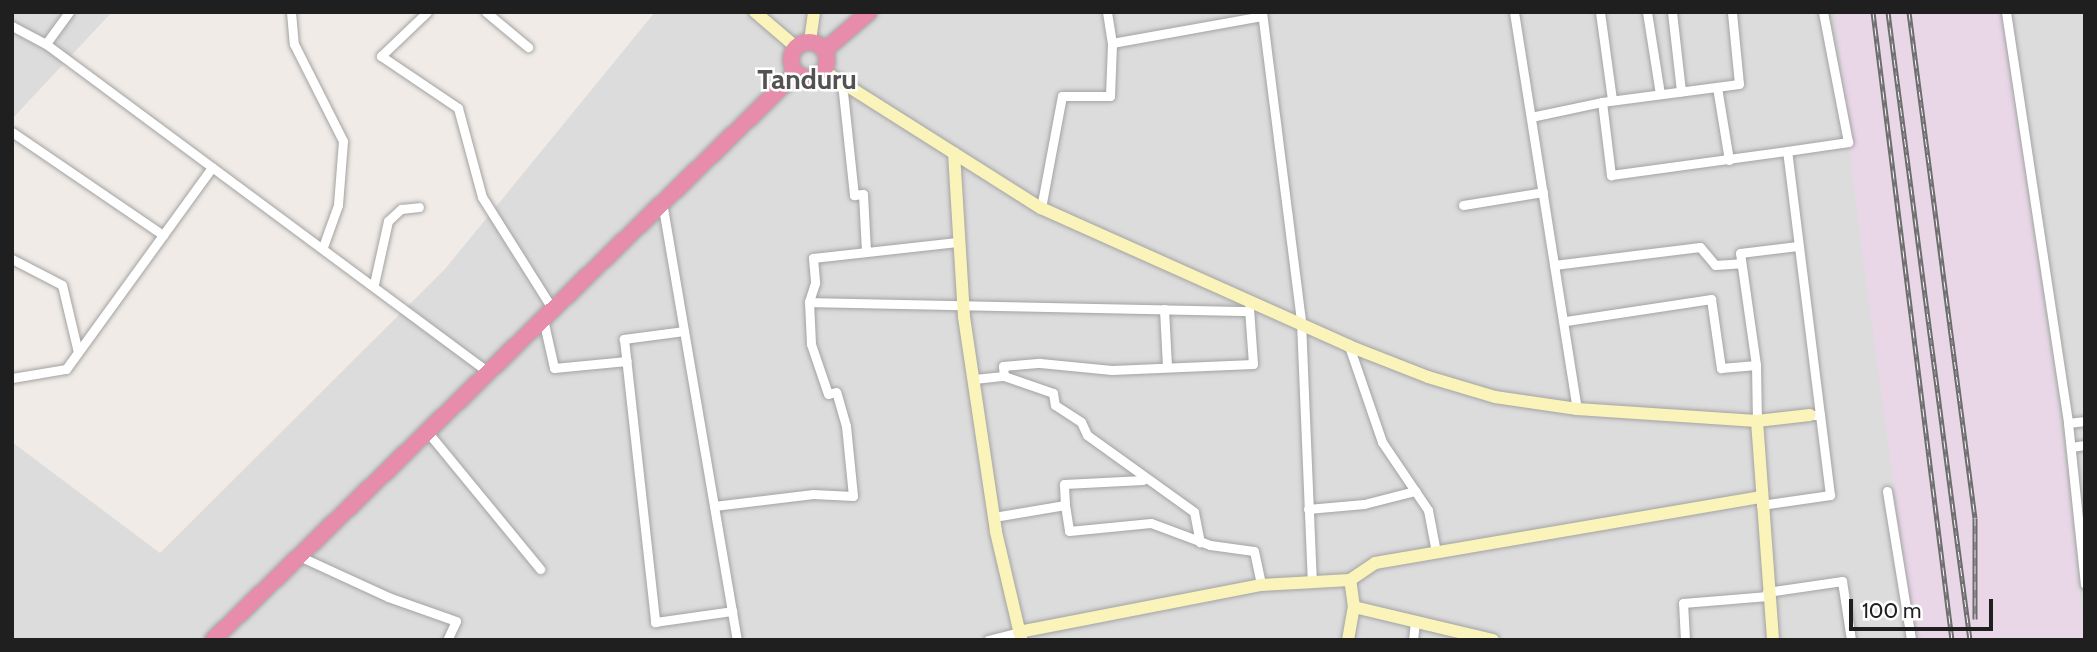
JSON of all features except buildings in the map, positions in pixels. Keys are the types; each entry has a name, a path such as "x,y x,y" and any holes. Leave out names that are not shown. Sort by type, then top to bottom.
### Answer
{"highway":[{"path":"796,73 790,58 869,12"},
{"path":"796,73 813,78 824,71 810,46"},
{"path":"216,639 426,430 796,73"}],"street":[{"path":"46,44 69,12"},
{"path":"291,12 294,44 343,141 338,205 323,247"},
{"path":"427,12 381,56 458,108 482,197 547,312 554,368 627,361"},
{"path":"486,12 528,47"},
{"path":"755,12 810,46 814,12"},
{"path":"1041,208 1062,96 1110,96 1112,43 1107,12"},
{"path":"1514,12 1554,265 1566,321 1577,409"},
{"path":"1600,12 1612,100"},
{"path":"1647,12 1660,94"},
{"path":"1672,12 1681,92"},
{"path":"1531,117 1612,100 1739,84 1732,12"},
{"path":"1602,102 1611,175 1848,142 1823,12"},
{"path":"2006,12 2068,423 2073,474 2080,502 2085,584"},
{"path":"1112,43 1262,14 1301,322 1312,581"},
{"path":"12,26 46,44 374,284 487,371"},
{"path":"824,71 1041,208 1249,305 1301,322 1349,346 1495,397 1577,409 1757,421 1815,415"},
{"path":"842,83 854,195 863,194 866,252"},
{"path":"1717,87 1729,160"},
{"path":"12,132 163,235"},
{"path":"988,640 1020,636 1261,586 1350,580 1376,563 1436,552 1761,501 1830,495 1815,415 1787,151"},
{"path":"954,153 962,306 994,517 1020,636"},
{"path":"12,378 66,369 212,167"},
{"path":"1463,205 1543,192"},
{"path":"662,201 737,640"},
{"path":"374,284 388,221 401,209 419,207"},
{"path":"714,506 813,494 853,496 846,426 836,392 828,394 811,344 809,302 815,283 813,258 957,242"},
{"path":"1773,640 1761,501 1756,365 1740,253 1798,246"},
{"path":"1554,265 1700,247 1715,265 1741,263"},
{"path":"12,259 62,285 78,352"},
{"path":"1566,321 1711,299 1721,368 1756,365"},
{"path":"809,302 1164,309 1249,305"},
{"path":"1004,376 1003,366 1040,363 1112,370 1253,363 1249,305"},
{"path":"1164,309 1167,367"},
{"path":"684,331 624,339 655,622 732,611"},
{"path":"1349,346 1382,442 1428,510 1436,552"},
{"path":"974,379 1004,376 1053,393 1055,405 1081,422 1087,435 1143,480 1194,512 1200,541"},
{"path":"2068,423 2085,421"},
{"path":"426,430 540,569"},
{"path":"2071,447 2085,446"},
{"path":"2073,474 2085,473"},
{"path":"1143,480 1064,484 1069,531 1151,523 1200,541 1254,551 1261,586"},
{"path":"1308,509 1364,504 1415,491"},
{"path":"1886,491 1911,640"},
{"path":"994,517 1065,505"},
{"path":"299,556 388,597 456,621 447,640"},
{"path":"1349,640 1354,607 1350,580"},
{"path":"1685,640 1683,603 1768,594 1843,581 1851,640"},
{"path":"1354,607 1493,640"},
{"path":"1413,640 1415,620"}],"shaded area":[{"path":"12,12 112,12 12,119"},
{"path":"655,12 2085,12 2085,640 12,640 12,442 160,553 445,269"},
{"path":"1835,12 2002,12 2063,441 2085,640 1915,640 1858,221"}],"railway":[{"path":"1873,12 1952,640"},
{"path":"1888,12 1970,640"},
{"path":"1909,12 1975,518 1975,619"}],"district":[{"name":"Tanduru","path":"807,79"}]}
